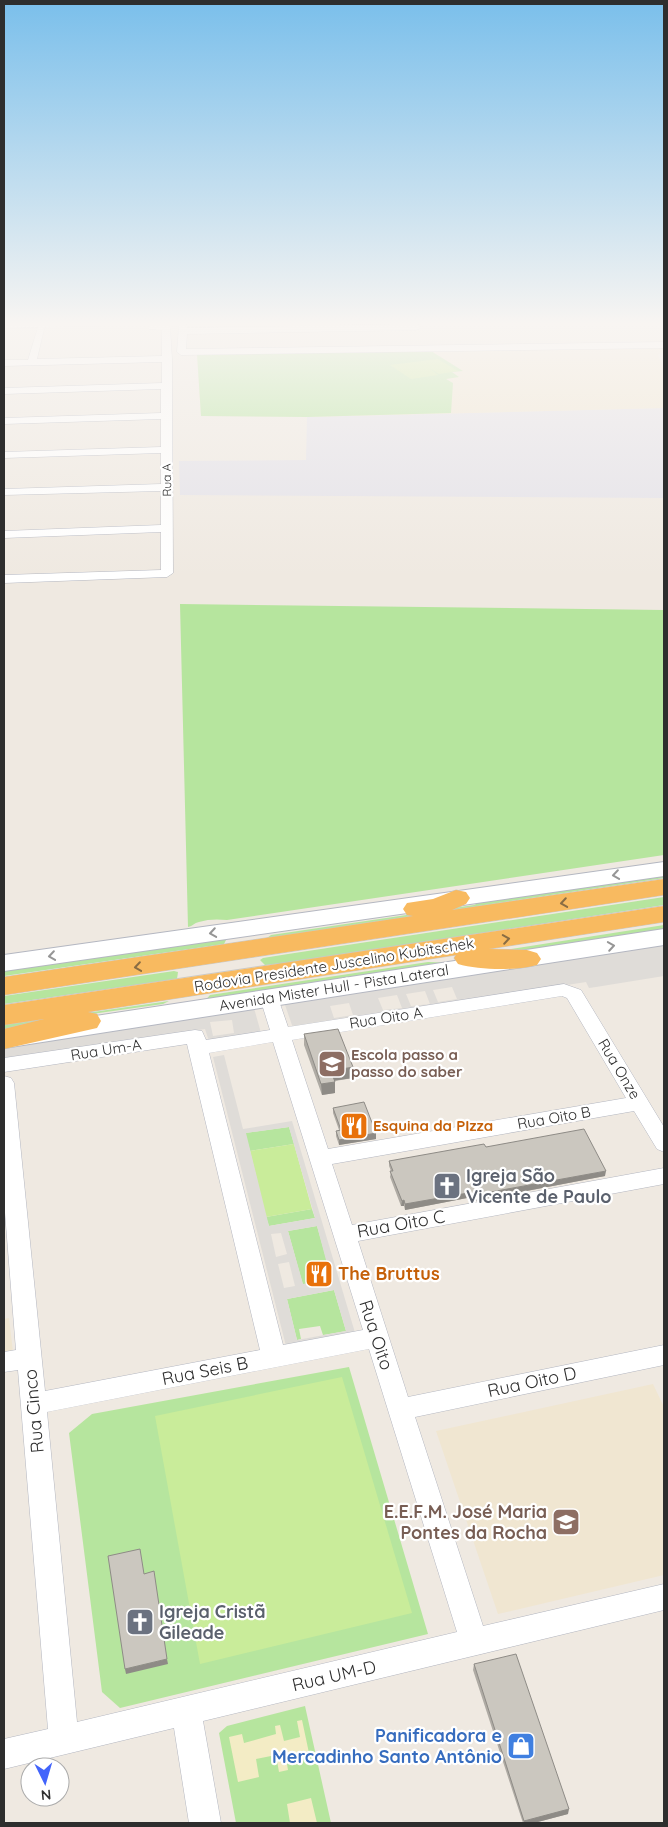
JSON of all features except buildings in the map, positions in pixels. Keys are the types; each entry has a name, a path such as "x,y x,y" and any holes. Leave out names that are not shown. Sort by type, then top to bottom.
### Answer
{"highway":[{"name":"Rodovia Presidente Juscelino Kubitschek","path":"4,986 190,973 246,965 664,887"},
{"path":"246,965 246,939 264,931 439,906 456,898"},
{"name":"Rodovia Presidente Juscelino Kubitschek","path":"246,965 389,957 664,914"},
{"path":"389,957 526,958"},
{"path":"4,1040 50,1027 178,1005 188,1000 190,973"}],"main road":[{"path":"4,963 664,869"},
{"name":"Avenida Mister Hull - Pista Lateral","path":"4,1040 664,937"}],"street":[{"name":"Rua A","path":"4,579 168,574 167,407"},
{"path":"4,421 167,416"},
{"path":"4,455 167,450"},
{"path":"4,492 168,487"},
{"path":"4,534 167,528"},
{"name":"Rua Oito A","path":"198,1048 564,990 574,994"},
{"name":"Rua Onze","path":"574,994 664,1144"},
{"name":"Rua Oito","path":"269,998 474,1642"},
{"name":"Rua Um-A","path":"4,1040 195,1036 198,1048"},
{"path":"198,1048 274,1358"},
{"name":"Rua Cinco","path":"4,1083 10,1219 29,1358 64,1740"},
{"name":"Rua Oito B","path":"320,1158 640,1103"},
{"name":"Rua Oito C","path":"344,1235 664,1176"},
{"name":"Rua Seis B","path":"33,1404 377,1338"},
{"name":"Rua Oito D","path":"400,1409 664,1355"},
{"path":"4,1362 29,1358"},
{"name":"Rua UM-D","path":"4,1754 664,1597"},
{"path":"186,1710 205,1823"}],"shaded area":[{"path":"200,407 664,407 307,417 201,416"},
{"path":"664,408 664,498 180,495 179,461 306,460 307,417"},
{"path":"664,944 664,976 596,987 589,988 586,982 293,1028 284,1002","holes":["452,987 457,999 438,1002 433,990","425,991 430,1004 411,1006 406,994","397,995 402,1008 383,1010 378,998","349,1003 353,1015 334,1018 330,1006"]},
{"path":"254,1008 261,1033 209,1041 205,1029 4,1060 4,1046","holes":["232,1020 234,1033 213,1036 210,1022"]},
{"path":"224,1055 243,1129 292,1121 356,1336 287,1350 213,1057","holes":["289,1127 315,1218 269,1226 246,1133","317,1226 331,1279 303,1284 288,1231","281,1233 287,1254 276,1257 271,1234","289,1262 295,1286 284,1288 278,1264","334,1290 346,1331 297,1340 287,1299"]},
{"path":"9,1318 13,1352 4,1353 4,1319"},
{"name":"E.E.F.M. José Maria Pontes da Rocha","path":"653,1384 664,1407 664,1575 498,1614 436,1431"}],"green space":[{"path":"200,407 451,407 451,413 307,417 201,416"},
{"path":"180,604 664,610 664,855 227,920 206,920 188,927"},
{"path":"664,873 664,878 267,938 271,935 474,905 487,899"},
{"path":"664,897 664,905 281,964 265,965 260,960 288,954"},
{"path":"664,925 664,931 517,954 485,953"},
{"path":"227,938 224,944 4,976 4,970"},
{"path":"428,962 458,963 203,1003 210,995"},
{"path":"174,971 178,972 177,979 4,1004 4,996"},
{"path":"169,1001 163,1004 49,1020 22,1030 4,1033 4,1025"},
{"path":"289,1127 294,1144 250,1151 245,1133"},
{"path":"294,1144 312,1209 266,1217 250,1151"},
{"path":"312,1209 315,1218 269,1226 266,1217"},
{"path":"317,1226 332,1279 303,1285 288,1231"},
{"path":"334,1290 346,1331 323,1335 320,1326 299,1329 301,1339 297,1340 287,1299"},
{"path":"349,1367 428,1634 120,1708 102,1692 69,1433 92,1414"},
{"path":"342,1377 412,1613 200,1664 155,1416"},
{"path":"305,1706 331,1823 236,1823 219,1733 227,1726"}],"sand":[{"path":"302,1720 309,1753 286,1758 288,1770 279,1772 276,1755 256,1759 259,1777 238,1782 229,1737 242,1734 244,1743 276,1734 275,1726 280,1725 284,1741 300,1737 297,1721"},
{"path":"311,1798 317,1823 290,1823 287,1804"}],"place":[{"name":"Escola passo a passo do saber","path":"332,1064"},
{"name":"Esquina da PIzza","path":"354,1126"},
{"name":"Igreja São Vicente de Paulo","path":"447,1186"},
{"name":"The Bruttus","path":"319,1274"},
{"name":"E.E.F.M. José Maria Pontes da Rocha","path":"566,1522"},
{"name":"Igreja Cristã Gileade","path":"140,1622"},
{"name":"Panificadora e Mercadinho Santo Antônio","path":"521,1746"}]}
